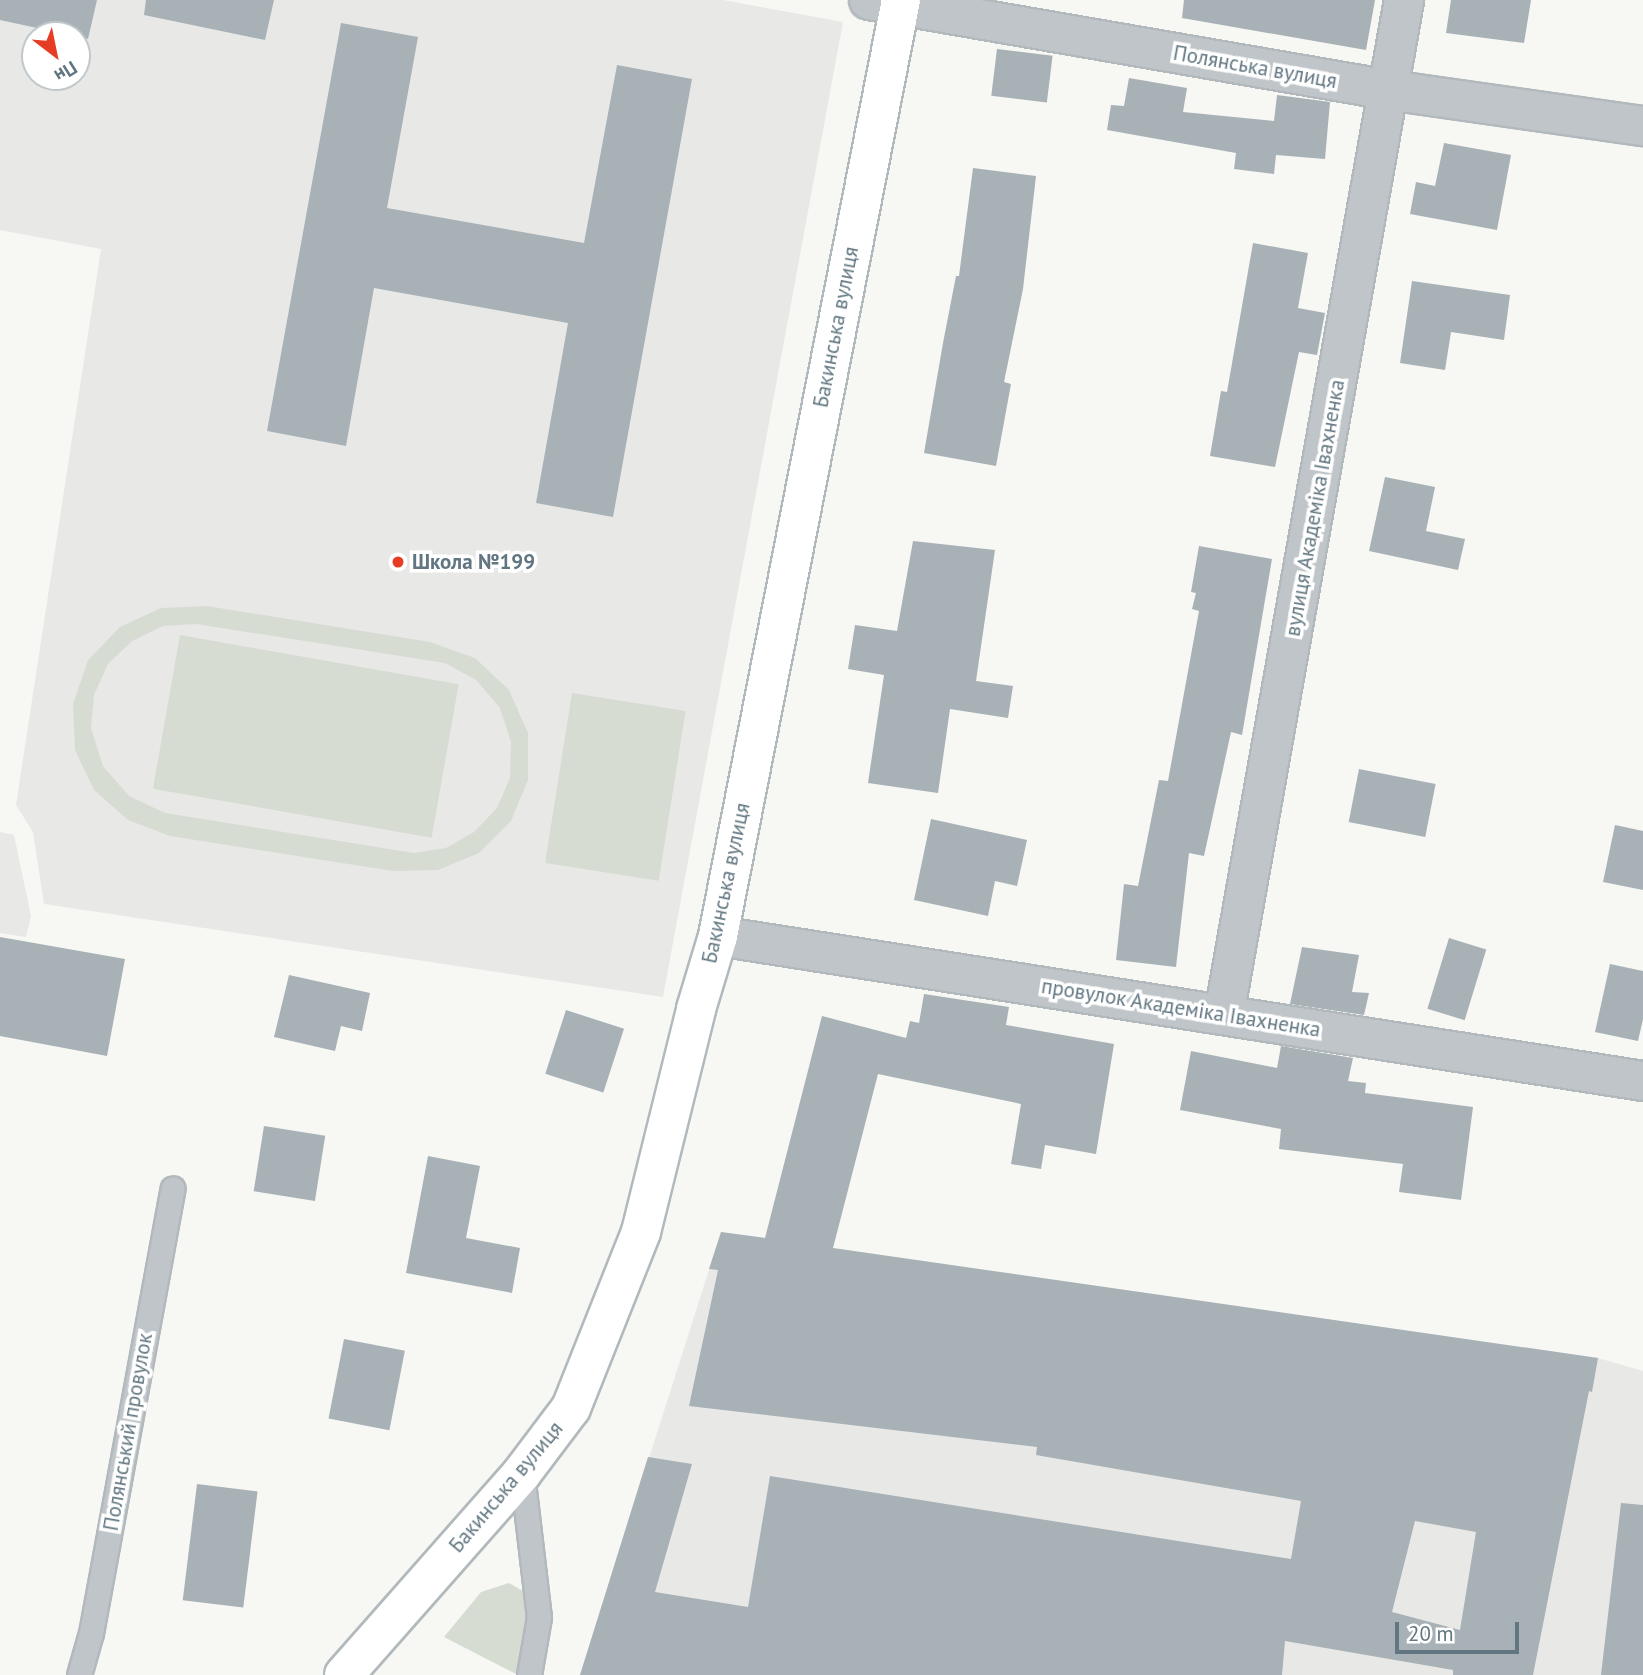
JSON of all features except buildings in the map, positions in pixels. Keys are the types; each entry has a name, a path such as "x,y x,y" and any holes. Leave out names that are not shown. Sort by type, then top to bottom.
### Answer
{"street":[{"name":"вулиця Академіка Івахненка","path":"1224,1015 1404,0"},
{"name":"Полянська вулиця","path":"890,2 1389,90 1643,126"},
{"name":"Бакинська вулиця","path":"344,1675 522,1472 571,1408 641,1232 696,1009 718,936 890,2"},
{"name":"провулок Академіка Івахненка","path":"718,936 1643,1081"}],"lane":[{"name":"Полянський провулок","path":"79,1675 91,1633 173,1188"},
{"path":"522,1472 539,1617 529,1675"}],"shaded area":[{"name":"Школа №199","path":"0,0 723,0 843,22 663,997 44,904 33,832 16,805 101,249 0,230"},
{"path":"207,606 430,642 475,658 509,690 528,733 528,780 511,821 479,853 438,870 393,871 170,836 128,820 94,790 75,750 73,704 88,660 120,627 161,608","holes":["196,624 445,663 476,680 500,708 511,742 510,778 497,808 474,832 446,848 414,853 165,813 129,796 103,766 91,728 94,695 108,664 132,641 163,626"]},
{"path":"180,635 459,684 432,838 153,789"},
{"path":"572,693 686,711 659,881 545,863"},
{"path":"0,832 14,835 31,916 26,937 0,933"},
{"path":"721,1232 1598,1358 1643,1371 1643,1675 580,1675"},
{"path":"509,1583 523,1591 529,1605 529,1625 518,1675 444,1637 481,1592"}],"place":[{"name":"Школа №199","path":"398,562"}]}
